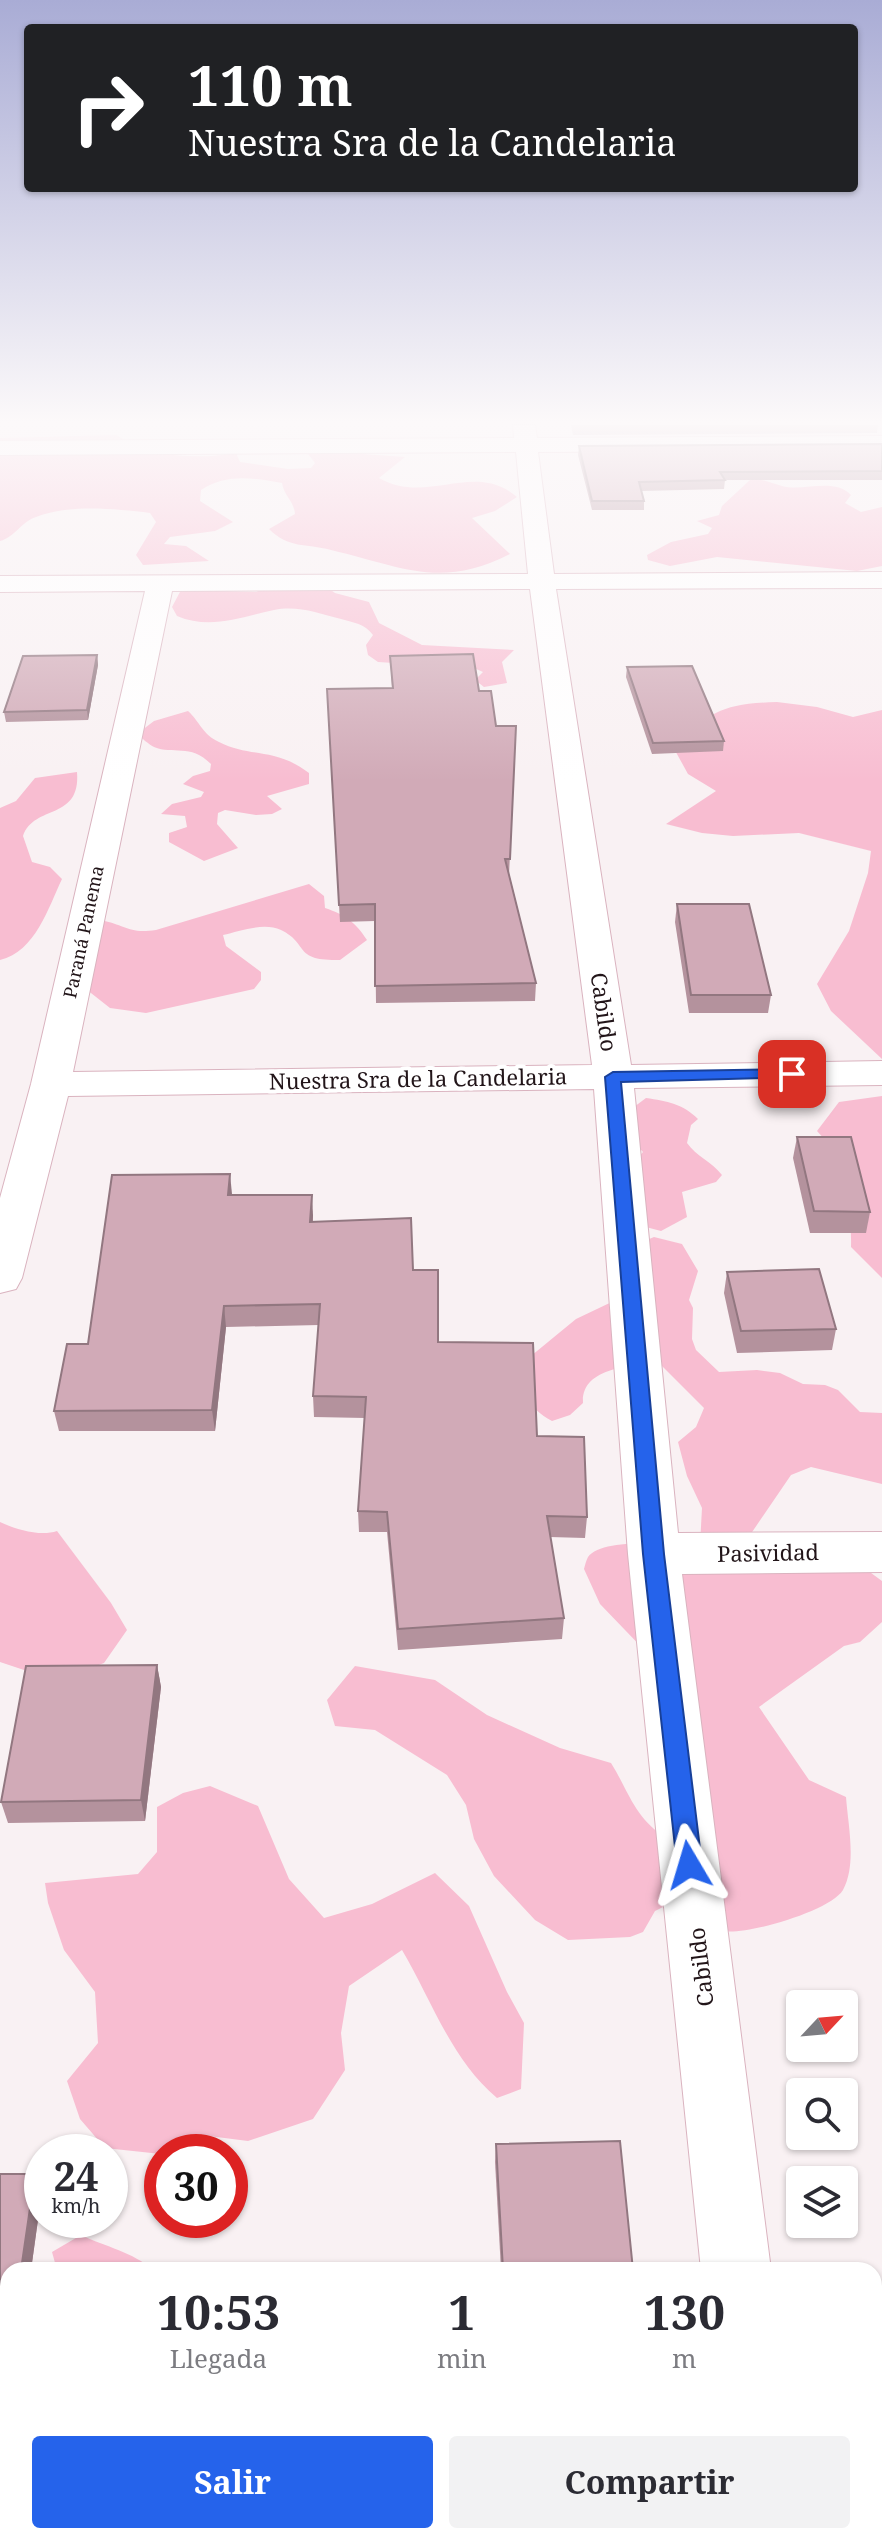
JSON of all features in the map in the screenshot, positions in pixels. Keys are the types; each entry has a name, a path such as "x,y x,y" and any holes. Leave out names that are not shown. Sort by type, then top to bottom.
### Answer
{"street":[{"name":"Cabildo","path":"538,544 613,1077 654,1554 735,2262"},
{"path":"0,584 882,580"},
{"name":"Paraná Panema","path":"0,1278 51,1084 160,584"},
{"name":"Nuestra Sra de la Candelaria","path":"51,1084 882,1073"},
{"name":"Pasividad","path":"654,1554 882,1552"}],"shaded area":[{"path":"143,544 164,544 186,546 209,561 143,565 136,555"},
{"path":"295,544 499,544 510,554 485,565 441,573 400,568"},
{"path":"668,544 882,544 882,566 857,571 717,557 670,566 648,560 647,555"},
{"path":"300,574 312,577 335,593 369,602 379,623 422,645 514,650 502,662 507,683 484,687 475,680 483,672 474,668 378,662 368,655 366,645 373,635 366,628 316,612 283,609 226,621 201,622 177,616 172,607 181,590 256,592"},
{"path":"777,702 817,707 853,717 882,710 882,1059 831,1011 817,984 849,931 868,873 871,851 799,833 733,836 702,833 666,824 716,791 688,774 672,745 719,712 743,705"},
{"path":"188,711 205,732 219,742 285,759 309,773 309,784 267,796 282,809 272,814 225,810 218,813 217,824 238,848 204,861 169,842 169,833 187,827 185,816 161,814 172,804 201,797 204,792 183,784 193,776 210,771 211,764 196,754 154,747 137,734 154,721"},
{"path":"77,772 72,798 65,805 37,819 23,836 32,862 50,867 62,879 32,938 23,948 0,960 0,808 16,801 35,778"},
{"path":"309,884 324,896 325,908 350,920 367,940 340,960 315,958 308,955 290,935 274,928 260,927 223,935 226,946 261,972 261,980 254,989 146,1013 110,1008 77,982 100,920 133,930 156,930"},
{"path":"882,1096 882,1278 851,1247 850,1217 840,1170 834,1155 817,1131 839,1102"},
{"path":"646,1098 674,1104 698,1119 691,1125 687,1143 722,1175 716,1182 682,1192 687,1217 661,1231 642,1226 637,1159 643,1152 614,1122"},
{"path":"654,1237 682,1244 698,1271 689,1300 693,1308 692,1339 696,1350 719,1372 757,1370 780,1373 803,1384 825,1385 838,1390 860,1412 882,1413 882,1484 811,1467 791,1475 748,1538 774,1567 821,1573 856,1562 882,1581 882,1622 860,1642 844,1646 759,1707 809,1780 846,1797 851,1857 843,1890 835,1898 806,1913 750,1929 723,1931 665,1906 655,1911 643,1932 630,1937 568,1940 535,1920 494,1876 474,1839 466,1805 447,1775 375,1730 335,1726 327,1700 355,1666 435,1680 487,1715 560,1748 611,1763 638,1811 662,1835 650,1656 600,1604 584,1569 588,1557 608,1547 641,1543 700,1545 702,1508 687,1476 678,1442 696,1427 704,1408 658,1362 622,1367 599,1375 590,1382 583,1403 570,1415 552,1421 527,1398 520,1365 576,1319 618,1299 614,1254"},
{"path":"0,1522 35,1533 57,1531 111,1603 127,1630 104,1663 57,1681 0,1662"},
{"path":"210,1786 258,1806 289,1879 324,1918 372,1904 435,1873 469,1906 524,2023 521,2089 497,2098 481,2083 455,2047 402,1950 349,1986 341,2033 345,2070 313,2119 248,2141 248,2134 144,2134 144,2152 128,2150 128,2134 93,2134 80,2119 67,2081 98,2043 95,1992 64,1950 48,1903 45,1883 138,1874 157,1852 157,1807 183,1793"},
{"path":"76,2238 88,2238 142,2262 55,2262 52,2252"}],"building":[{"path":"473,654 479,691 491,691 496,726 516,726 510,859 505,859 536,983 375,986 375,904 339,905 327,689 393,688 390,656"},
{"path":"97,655 87,710 4,712 23,656"},
{"path":"692,666 724,741 653,743 627,667"},
{"path":"677,904 749,904 771,995 691,995"},
{"path":"797,1137 851,1137 870,1212 814,1211"},
{"path":"230,1174 228,1195 312,1195 310,1222 411,1218 413,1270 438,1270 438,1342 533,1343 537,1436 584,1437 587,1517 547,1516 564,1618 398,1629 387,1512 358,1511 366,1397 313,1396 320,1304 224,1306 212,1410 54,1411 67,1344 88,1344 112,1175"},
{"path":"819,1269 836,1329 741,1331 727,1272"},
{"path":"157,1665 141,1800 1,1802 26,1666"},
{"path":"620,2141 632,2262 503,2262 496,2144"},
{"path":"0,2174 24,2174 26,2238 22,2262 0,2262"}],"route":[{"path":"689,1865 654,1554 613,1077 792,1074"}]}
